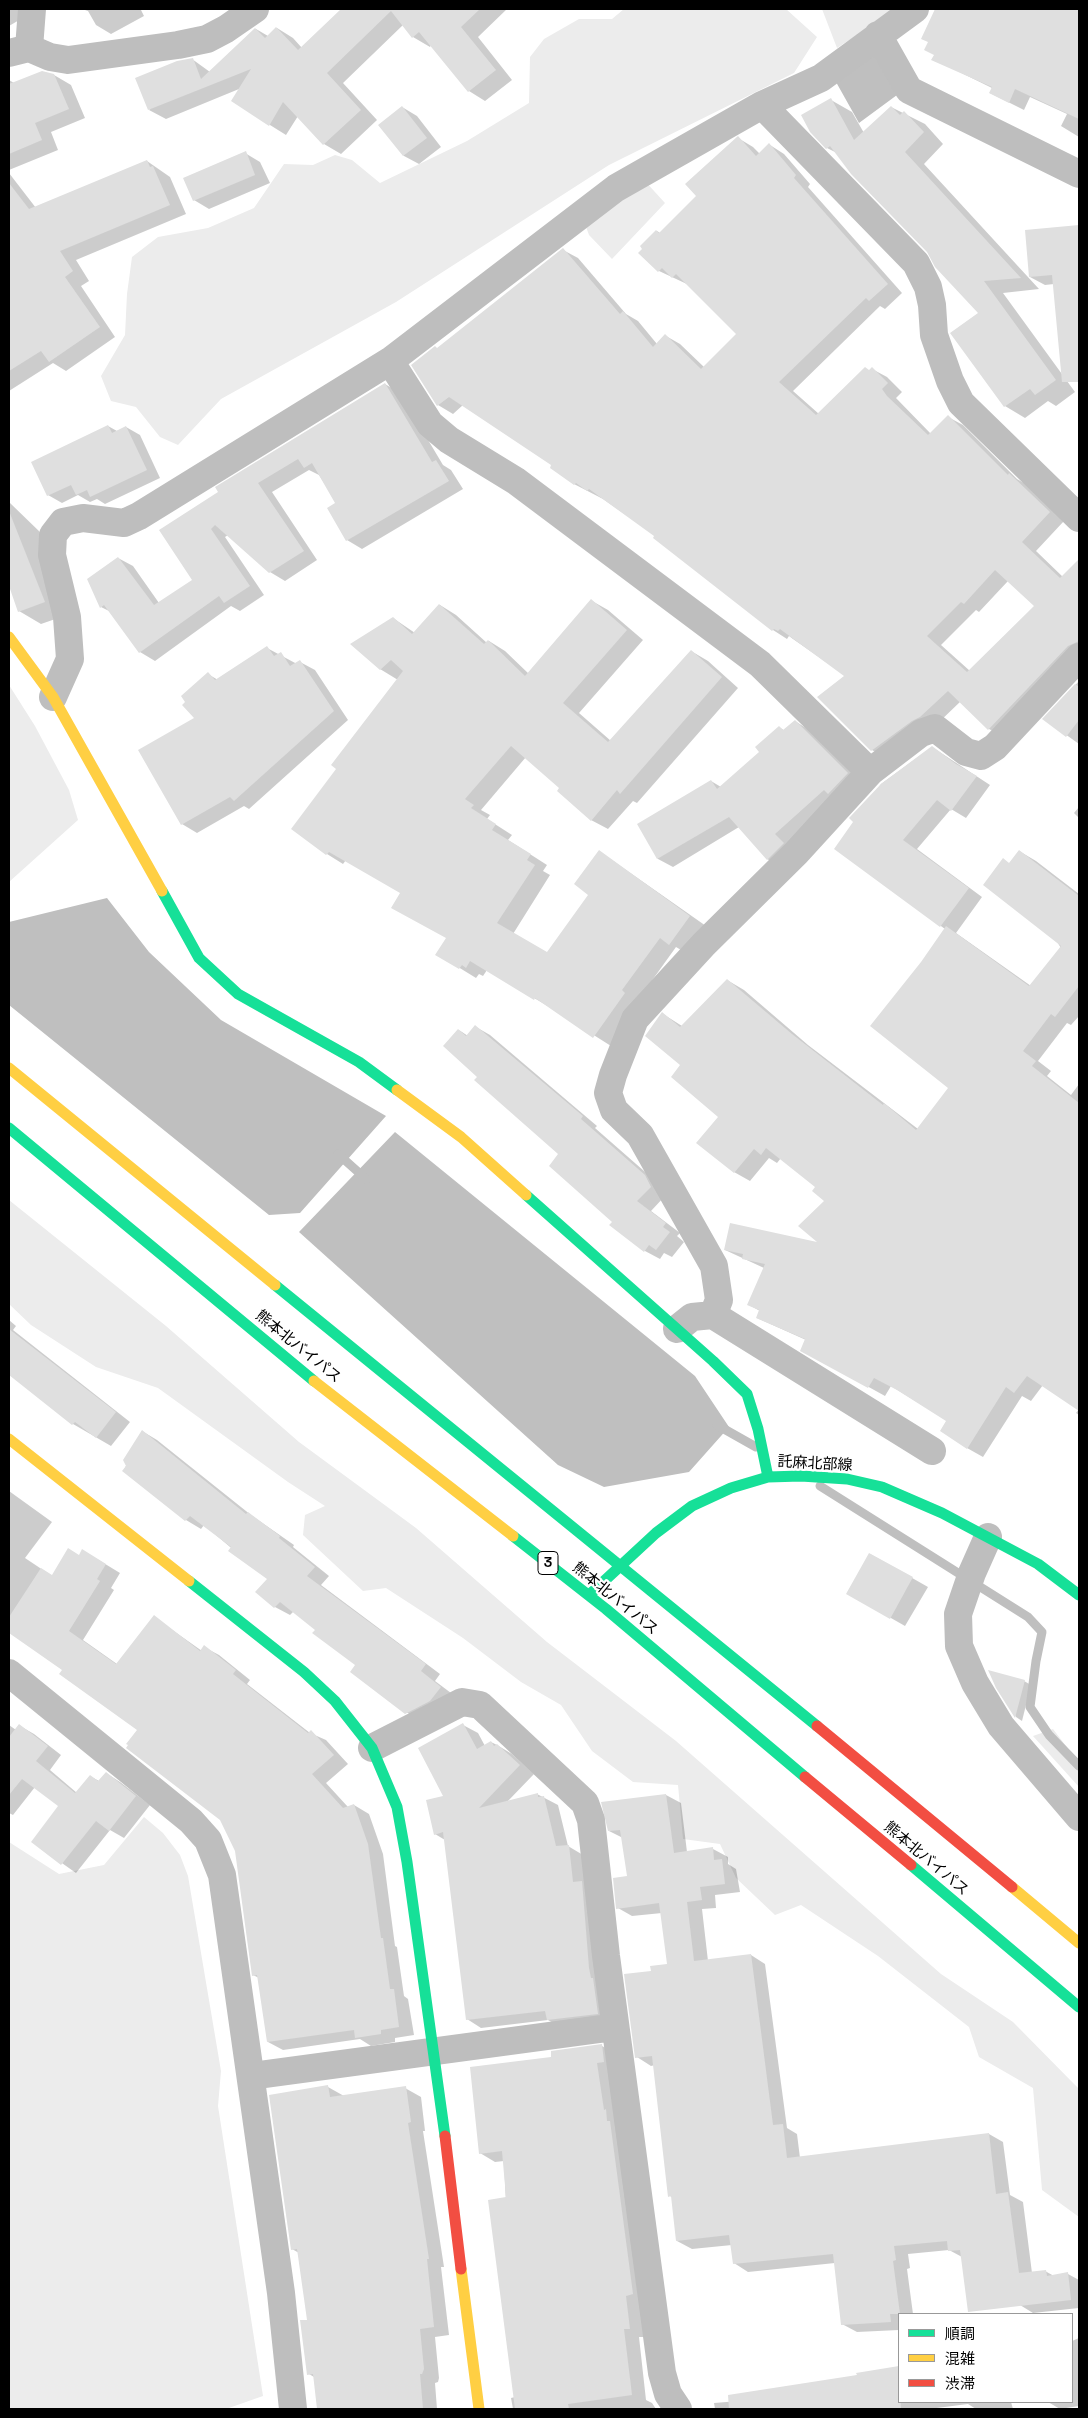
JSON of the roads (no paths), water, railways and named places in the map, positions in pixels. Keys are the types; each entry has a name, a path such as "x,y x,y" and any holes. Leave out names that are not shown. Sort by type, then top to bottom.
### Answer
{"main road":[{"path":"9,637 53,697 199,958 238,994 358,1062 461,1138 677,1329 747,1394 758,1429 768,1477"},
{"name":"熊本北バイパス","path":"9,1068 954,1838 1079,1943"},
{"name":"熊本北バイパス","path":"9,1128 311,1378 589,1595 1079,2006"},
{"path":"9,1439 304,1672 335,1701 372,1748 397,1807 407,1862 434,2051 479,2409"},
{"name":"託麻北部線","path":"589,1595 656,1534 692,1506 731,1488 768,1477 847,1479 882,1487 942,1513 1038,1564 1079,1595"}],"street":[{"path":"32,9 19,51 68,60 178,45 207,39 226,29 255,9"},
{"path":"53,697 70,659 67,617 52,555 53,535 63,522 83,518 124,523 139,516 390,361 616,188 762,105 822,78 915,9"},
{"path":"878,35 910,90 1079,174"},
{"path":"762,105 916,263 928,287 932,305 934,336 950,381 961,403 1079,518"},
{"path":"390,361 430,424 449,440 516,481 760,664 870,772"},
{"path":"713,1316 719,1300 714,1266 640,1136 614,1110 608,1093 635,1019 704,944 796,853 870,772 921,733 935,728 966,752 981,756 994,747 1079,658"},
{"path":"677,1329 692,1317 713,1316 932,1451"},
{"path":"988,1537 972,1573 958,1614 959,1646 975,1683 1001,1726 1079,1817"},
{"path":"9,1673 191,1821 208,1840 222,1875 281,2293 293,2409"},
{"path":"372,1748 462,1702 480,1705 584,1803 591,1820 615,2027 662,2373 668,2394 678,2409"},
{"path":"251,2076 615,2027"}],"waterway":[{"path":"338,1154 366,1179"},
{"path":"717,1425 756,1447"},
{"path":"820,1486 1028,1617 1042,1632 1030,1707 1049,1735 1079,1766"}]}
